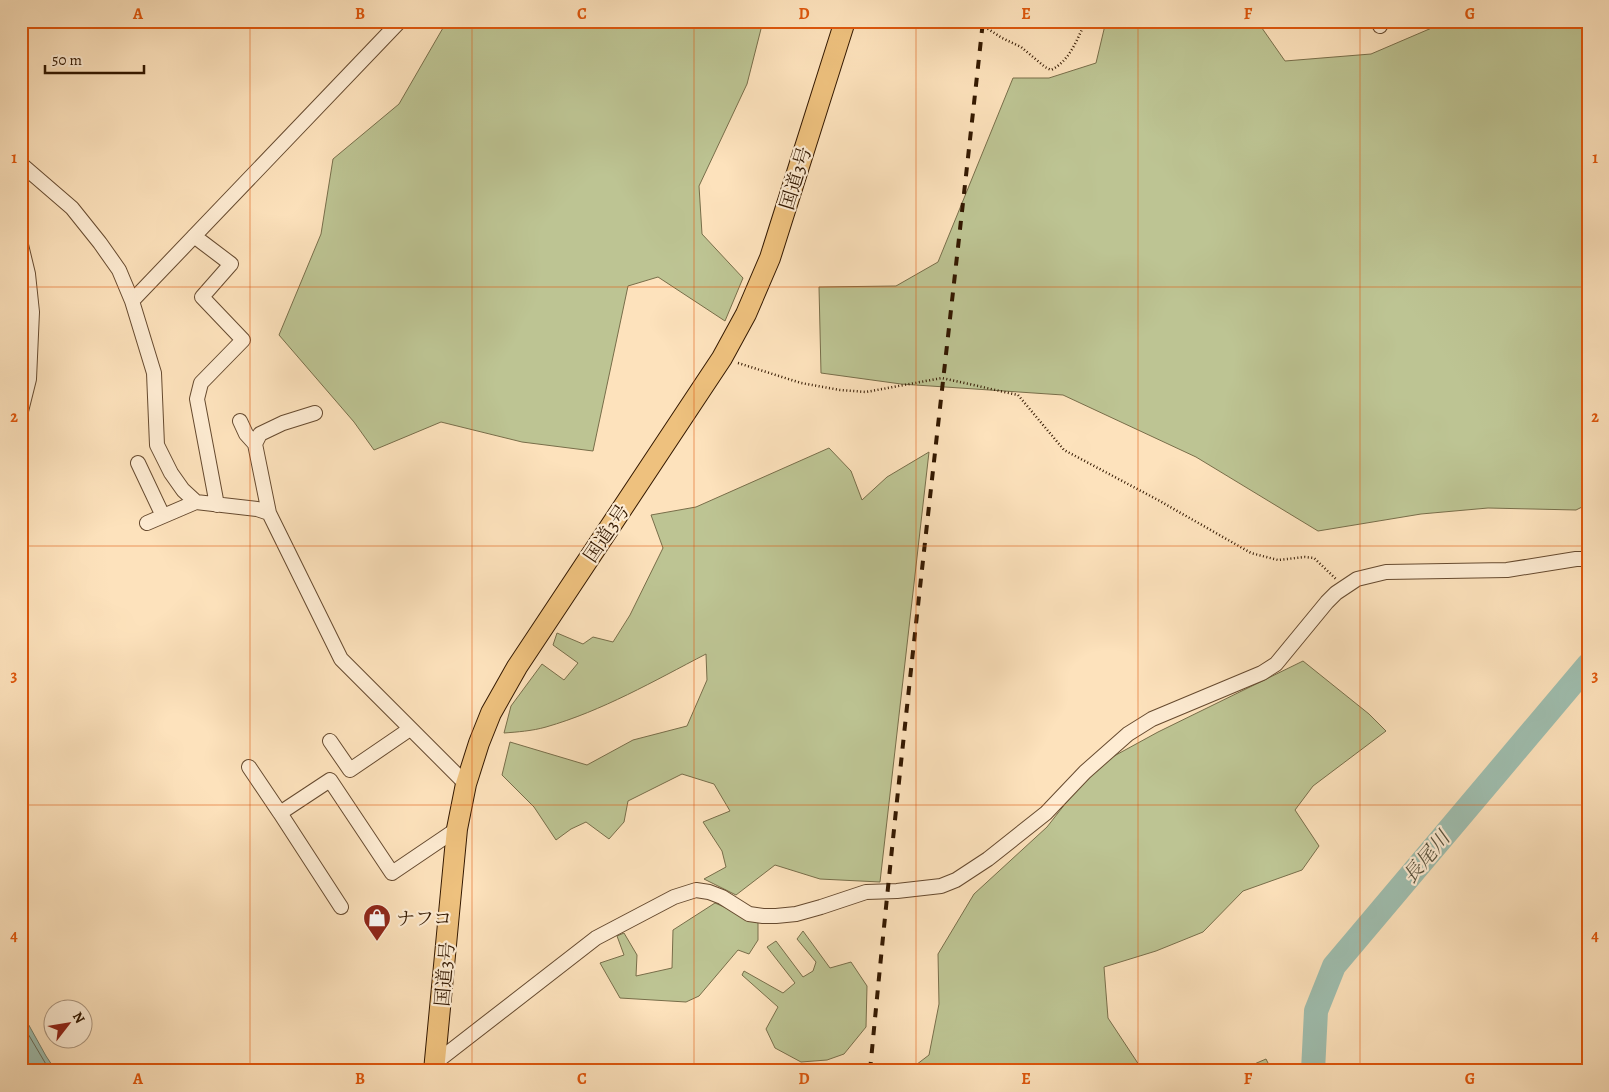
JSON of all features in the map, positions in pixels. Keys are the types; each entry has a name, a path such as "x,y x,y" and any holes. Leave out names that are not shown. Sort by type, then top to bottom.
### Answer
{"highway":[{"name":"国道3号","path":"435,1068 458,829 466,784 479,743 491,713 517,667 722,358 746,314 770,258 844,21"}],"street":[{"path":"132,301 400,21"},
{"path":"21,164 59,196 82,220 119,270 132,301 154,373 157,445 171,473 183,490 196,502"},
{"path":"194,236 231,264 202,297 243,340 201,383 198,398 217,504"},
{"path":"21,245 28,274 32,312 29,379 21,410"},
{"path":"255,444 260,434 283,423 315,413"},
{"path":"240,422 246,434 255,444 269,513 341,659 466,784"},
{"path":"138,463 163,516"},
{"path":"147,523 196,502 257,509 269,513"},
{"path":"435,1068 596,938 674,897 696,890 709,892 722,897 749,914 776,916 813,910 866,892 941,886 956,880 988,859 1046,813 1091,766 1128,734 1152,720 1262,673 1276,664 1328,602 1345,586 1357,579 1386,572 1507,570 1576,559 1588,559"},
{"path":"330,741 350,770 410,729"},
{"path":"248,767 341,907"},
{"path":"280,813 330,780 392,873 458,829"}],"path":[{"path":"976,21 1002,38 1022,47 1051,70 1068,56 1086,21"},
{"path":"722,358 801,383 840,390 866,392 942,378 1018,395 1064,450 1158,500 1251,553 1278,560 1314,558 1345,586"}],"green space":[{"path":"447,21 763,21 747,84 699,186 702,234 743,278 725,321 658,277 628,286 593,451 522,442 441,422 374,450 354,422 279,335 321,234 333,159 399,104"},
{"path":"1106,21 1257,21 1285,61 1371,54 1448,21 1588,21 1588,504 1576,510 1488,508 1421,514 1318,531 1196,457 1063,395 901,384 821,373 819,287 896,286 938,262 1013,78 1049,78 1096,63"},
{"path":"829,448 851,471 862,500 887,477 929,452 880,882 820,879 775,865 736,895 704,879 726,867 722,851 703,822 730,811 714,784 682,774 628,801 624,822 609,839 586,822 571,829 556,840 534,807 502,775 510,742 587,765 633,740 687,726 707,680 706,654 628,695 587,713 541,728 504,733 511,706 542,664 564,680 578,663 553,645 557,633 583,644 593,637 613,642 630,615 663,548 651,515 696,507"},
{"path":"1303,661 1369,714 1386,731 1313,786 1295,810 1319,846 1302,870 1243,891 1203,932 1156,951 1104,967 1108,1018 1143,1071 908,1071 929,1055 939,1004 938,954 974,894 1047,827 1094,767 1158,732"},
{"path":"715,903 758,922 758,940 749,954 738,950 699,996 686,1002 620,998 600,963 624,955 617,936 624,933 637,955 636,976 672,968 673,930"},
{"path":"803,931 830,968 851,962 867,986 866,1027 844,1054 827,1060 801,1062 775,1048 766,1029 778,1007 742,975 744,971 783,993 795,983 767,947 776,941 803,977 813,971 816,962 797,939"},
{"path":"1266,1059 1272,1071 1238,1071"}],"water":[{"path":"21,1011 42,1050 56,1071 21,1071"}],"waterway":[{"name":"長尾川","path":"1313,1071 1316,1011 1334,966 1588,665"}],"railway":[{"path":"870,1071 910,677 983,21"}],"place":[{"name":"ナフコ","path":"377,942"}]}
